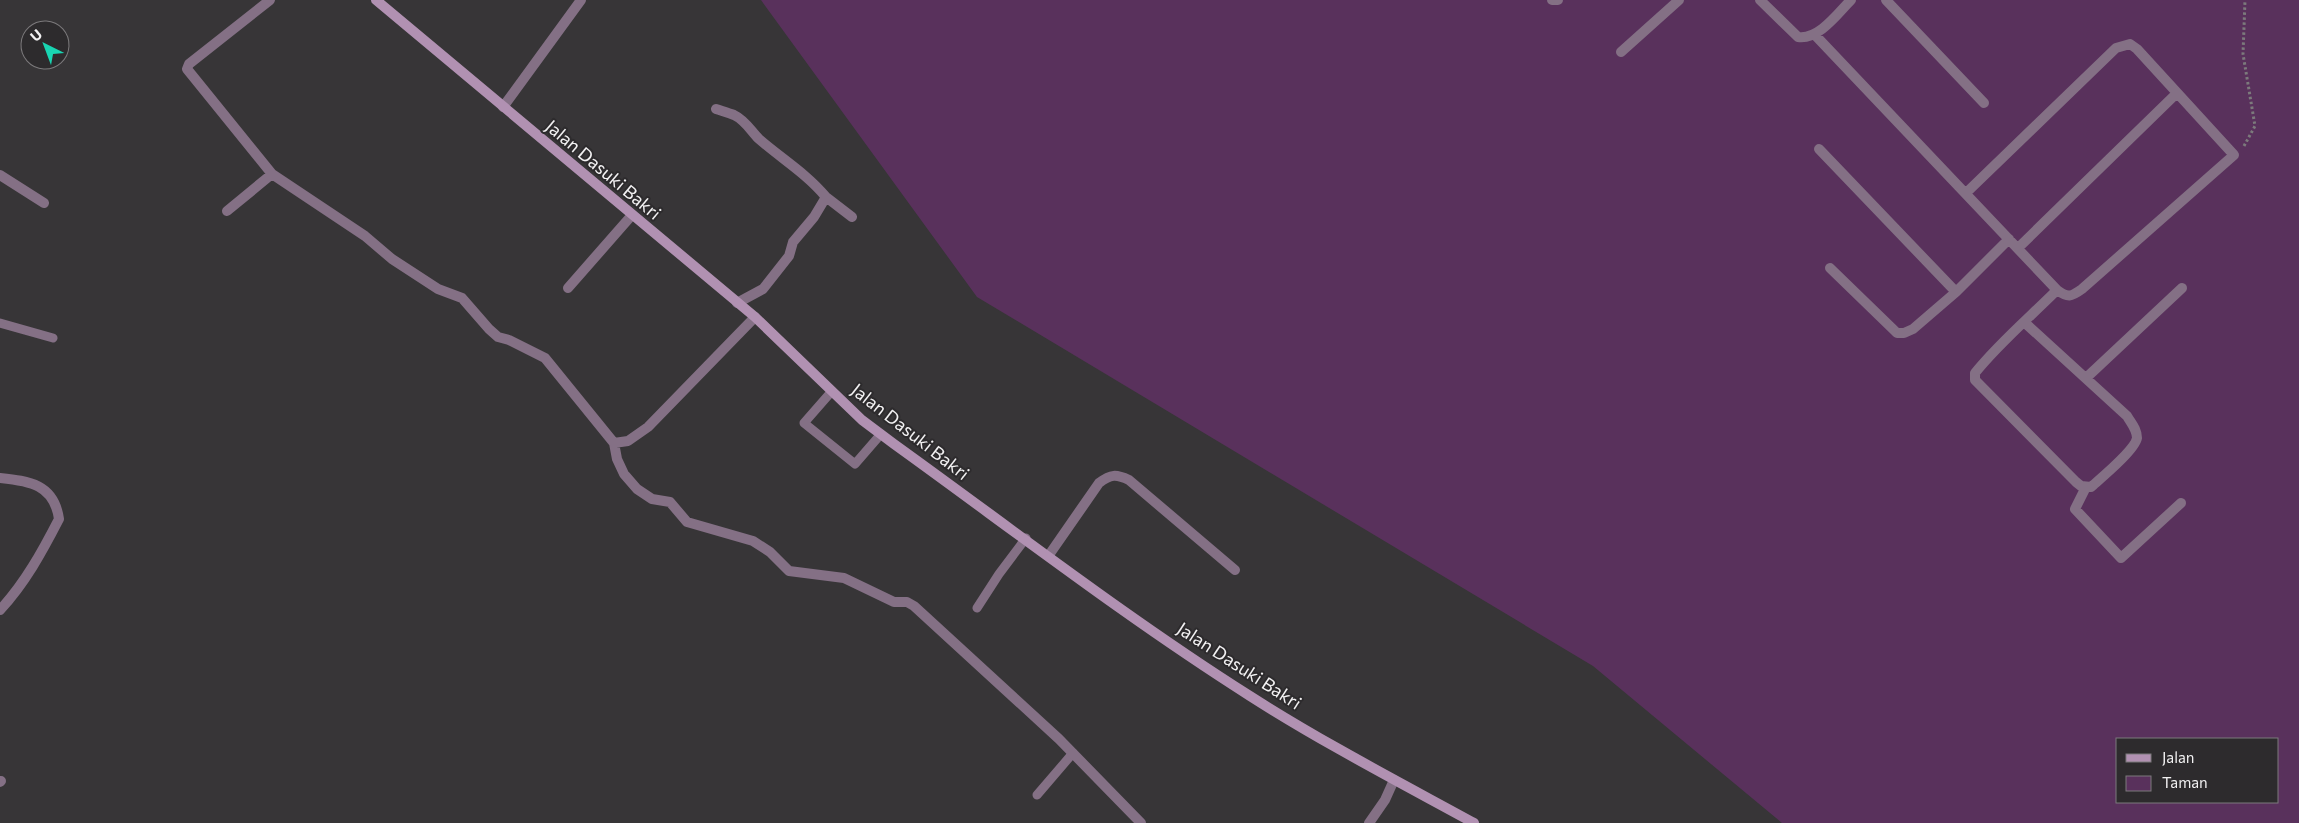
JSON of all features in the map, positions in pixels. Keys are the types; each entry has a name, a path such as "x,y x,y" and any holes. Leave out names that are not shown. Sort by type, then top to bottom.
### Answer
{"main road":[{"name":"Jalan Dasuki Bakri","path":"376,0 754,317 862,420 1100,593 1250,696 1394,780 1474,823"}],"street":[{"path":"270,0 189,64 187,69 272,174 365,236 392,259 438,288 462,298 489,330 498,337 545,358 614,443 620,466 633,484 652,499 670,502 687,522 753,541 770,552 789,571 844,578 894,602 907,602 914,606 1073,753 1141,823"},
{"path":"503,107 581,0"},
{"path":"1552,0 1558,0"},
{"path":"1622,52 1679,0"},
{"path":"1760,0 1798,37 1806,38 1814,35 1851,0"},
{"path":"1886,0 1984,103"},
{"path":"1814,35 2057,290 2065,296 2072,296 2082,289 2234,155 2137,49 2130,44 2116,48 1966,193"},
{"path":"2018,248 2177,93"},
{"path":"716,109 735,116 742,121 778,156 812,180 826,197 852,217"},
{"path":"1819,149 1956,292"},
{"path":"227,211 272,174"},
{"path":"0,175 44,203"},
{"path":"737,303 763,289 788,256 793,242 814,217 826,197"},
{"path":"568,288 632,215"},
{"path":"1830,268 1897,333 1904,333 1913,329 1956,292 2009,239"},
{"path":"2086,378 2182,288"},
{"path":"2057,290 1983,362 1975,373 1975,380 2076,482 2086,488"},
{"path":"614,443 628,440 648,427 754,317"},
{"path":"2024,322 2127,416 2136,429 2137,437 2131,448 2091,487 2086,488 2075,509 2121,558 2181,503"},
{"path":"1049,555 1099,483 1108,476 1118,474 1129,480 1235,570"},
{"path":"0,478 27,481 39,485 55,503 59,519 45,547 20,588 0,610"},
{"path":"1369,823 1385,800 1394,780"}],"lane":[{"path":"0,322 53,338"},
{"path":"832,390 804,423 855,464 881,434"},
{"path":"977,608 1026,538"},
{"path":"1037,796 1073,753"}],"path":[{"path":"2234,155 2250,137 2255,126 2243,54 2245,0"}],"green space":[{"path":"761,0 2299,0 2299,823 1782,823 1593,666 977,297"}]}
